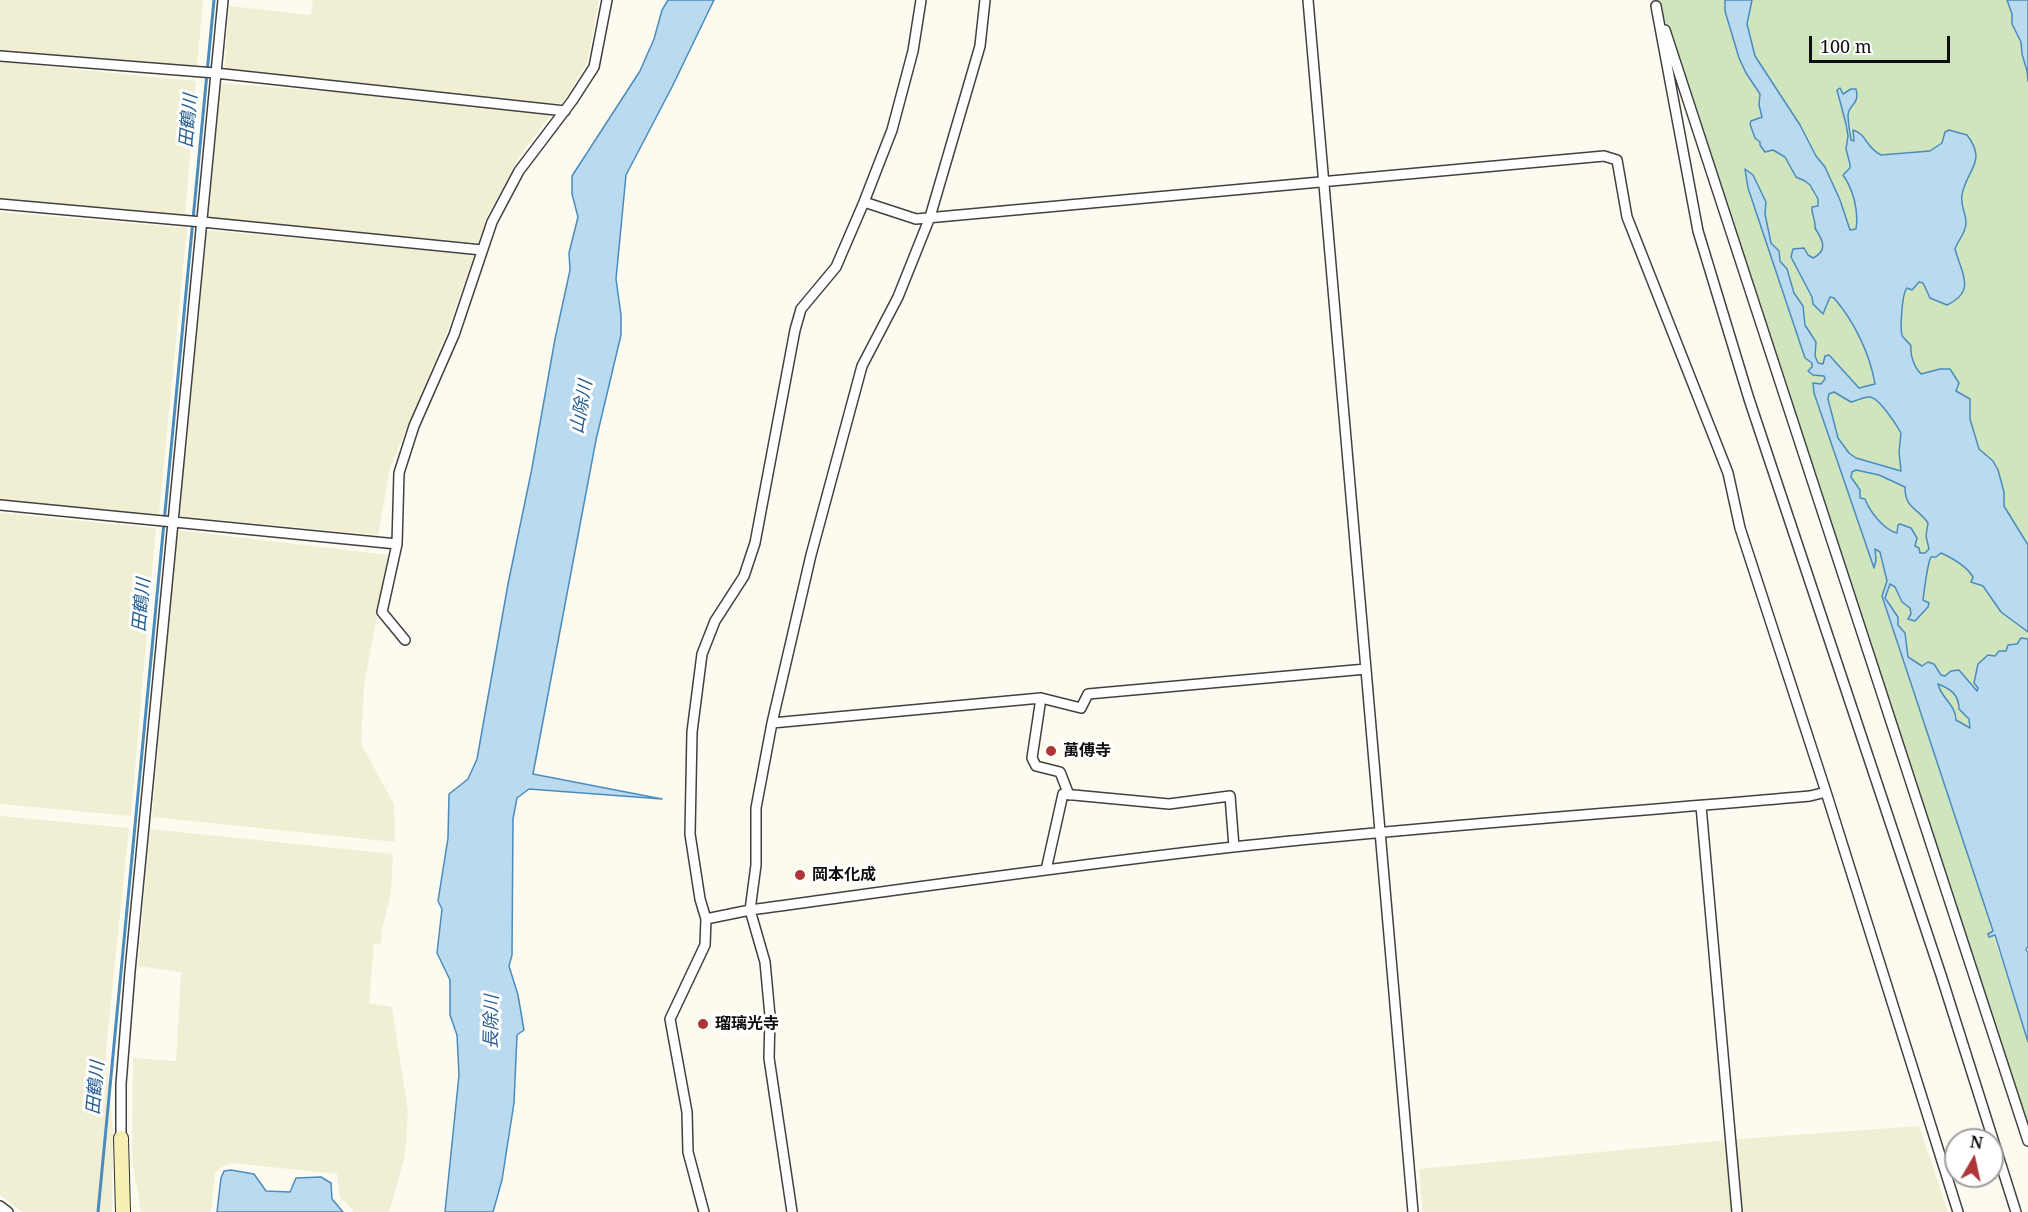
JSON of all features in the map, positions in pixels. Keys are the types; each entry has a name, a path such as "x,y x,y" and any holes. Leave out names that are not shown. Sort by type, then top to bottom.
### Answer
{"street":[{"path":"123,1212 121,1084 167,521 196,221 223,0"},
{"path":"405,640 382,612 397,544 399,473 414,426 454,335 492,222 519,171 565,111 594,68 607,0"},
{"path":"704,1212 688,1152 687,1112 670,1019 705,945 706,919 700,899 690,834 692,732 702,654 714,621 744,576 755,543 795,330 801,309 836,267 892,130 913,51 921,0"},
{"path":"792,1212 769,1058 770,1016 765,962 750,910 756,865 756,808 772,723 811,555 862,366 898,297 930,218 980,46 985,0"},
{"path":"1308,0 1413,1212"},
{"path":"1655,3 1673,52 2028,1141"},
{"path":"1655,3 1698,231 1749,399 1941,975 2016,1212"},
{"path":"0,56 214,73 565,111"},
{"path":"864,202 916,219 1604,156 1617,160 1628,216 1728,474 1740,528 1958,1212"},
{"path":"0,204 482,250"},
{"path":"0,505 397,544"},
{"path":"772,723 1041,698 1081,708 1088,694 1366,669"},
{"path":"1041,698 1032,758 1036,766 1060,772 1069,795"},
{"path":"706,919 750,910 1234,847 1380,832 1810,796 1826,792"},
{"path":"1046,870 1064,794 1169,804 1230,796 1234,847"},
{"path":"1701,806 1737,1212"},
{"path":"0,1206 8,1212"}],"shaded area":[{"path":"0,0 203,0 197,68 0,51"},
{"path":"313,0 599,0 587,63 562,104 224,71 229,6 311,15"},
{"path":"0,62 196,81 185,216 0,199"},
{"path":"221,83 554,110 516,161 487,216 478,243 208,219"},
{"path":"0,212 187,228 159,515 0,500"},
{"path":"207,230 474,255 447,332 390,468 378,535 179,516"},
{"path":"0,513 156,528 131,816 0,804"},
{"path":"177,530 388,555 364,686 361,744 394,804 395,842 152,817"},
{"path":"0,816 129,828 106,1050 113,1131 112,1212 22,1212 0,1195"},
{"path":"150,829 393,854 391,892 382,929 381,944 374,943 369,1003 392,1007 408,1112 405,1156 389,1212 354,1212 340,1197 337,1174 232,1163 215,1173 211,1212 141,1212 132,1159 133,1058 176,1061 181,972 138,966"},
{"path":"1919,1126 1948,1212 1423,1212 1419,1169 1739,1139"}],"green space":[{"path":"1658,0 1737,0 1726,16 1739,58 1746,73 1811,174 1882,383 1877,389 2028,627 2028,662 1984,906 2028,1042 2028,1128"},
{"path":"1752,0 2017,0 2028,48 2028,560 1917,382 1856,211 1856,229 1850,230 1825,167 1755,56 1747,24"}],"water":[{"path":"668,0 714,0 626,175 616,279 621,335 596,440 533,774 662,799 529,789 517,798 513,819 512,955 509,966 518,995 524,1030 517,1035 514,1103 502,1180 493,1212 445,1212 459,1075 457,1035 450,1015 450,980 437,953 442,909 438,901 448,838 449,794 468,779 477,759 508,584 570,270 569,253 578,217 572,194 572,176 640,71 654,39 662,10"},
{"path":"1725,0 1752,0 1747,24 1755,56 1825,167 1850,230 1856,229 1857,215 1852,193 1843,175 1850,168 1850,164 1846,149 1848,136 1846,124 1837,90 1840,88 1843,94 1856,89 1857,98 1848,115 1851,140 1854,141 1853,130 1858,132 1881,155 1930,151 1942,143 1945,132 1949,130 1967,135 1976,152 1974,166 1962,195 1966,227 1955,249 1963,273 1962,294 1947,305 1930,298 1923,283 1919,282 1912,290 1907,288 1903,303 1901,331 1911,346 1913,361 1921,374 1950,369 1959,383 1956,391 1970,399 1970,419 1979,449 1993,461 1998,470 2004,492 2004,506 2028,545 2028,632 2001,612 1983,586 1971,582 1973,577 1967,570 1941,553 1936,557 1931,557 1923,600 1929,603 1928,607 1915,621 1908,619 1911,614 1910,608 1902,602 1895,587 1890,584 1885,598 1898,617 1898,625 1905,633 1908,657 1922,666 1928,662 1934,664 1941,675 1945,676 1951,671 1959,670 1977,691 1978,688 1974,683 1978,664 1988,655 1995,656 1999,651 2006,651 2008,645 2017,644 2021,638 2028,639 2028,946 2026,950 2028,952 2028,1042 1995,935 1989,937 1988,934 1993,931 1882,596 1887,581 1880,552 1875,549 1874,568 1814,393 1813,383 1821,384 1825,379 1824,376 1813,375 1808,371 1812,363 1805,358 1748,188 1745,169 1753,175 1766,202 1765,214 1771,243 1779,251 1780,261 1787,269 1794,293 1803,306 1805,325 1816,342 1815,356 1818,363 1823,364 1825,356 1829,355 1859,388 1875,384 1869,361 1854,327 1834,298 1830,297 1823,314 1813,304 1812,297 1791,257 1793,249 1804,248 1813,258 1823,248 1815,228 1812,210 1812,207 1818,206 1818,199 1810,185 1796,177 1785,157 1773,150 1765,152 1755,138 1750,124 1751,121 1762,117 1759,105 1760,94 1739,58 1725,11","holes":["1834,392 1851,402 1865,397 1874,398 1882,406 1901,433 1899,452 1901,471 1856,458 1849,453 1838,438 1828,399 1829,394","1856,470 1879,475 1905,487 1909,504 1928,523 1926,536 1929,549 1925,553 1920,553 1919,548 1915,546 1917,538 1911,528 1900,524 1897,533 1878,520 1865,499 1860,498 1860,490 1851,477 1852,472","1938,684 1953,693 1958,700 1959,709 1969,719 1970,728 1956,720 1954,710"]},
{"path":"2007,0 2028,0 2028,81 2021,42 2012,24 2012,14"},
{"path":"224,1171 254,1174 266,1191 290,1192 296,1178 321,1177 331,1183 332,1199 343,1212 217,1212 221,1178"}],"waterway":[{"name":"田鶴川","path":"98,1212 214,0"}],"place":[{"name":"萬傅寺","path":"1051,751"},
{"name":"岡本化成","path":"800,875"},
{"name":"瑠璃光寺","path":"703,1024"}],"water label":[{"name":"山除川","path":"582,407"},
{"name":"長除川","path":"492,1022"}]}
